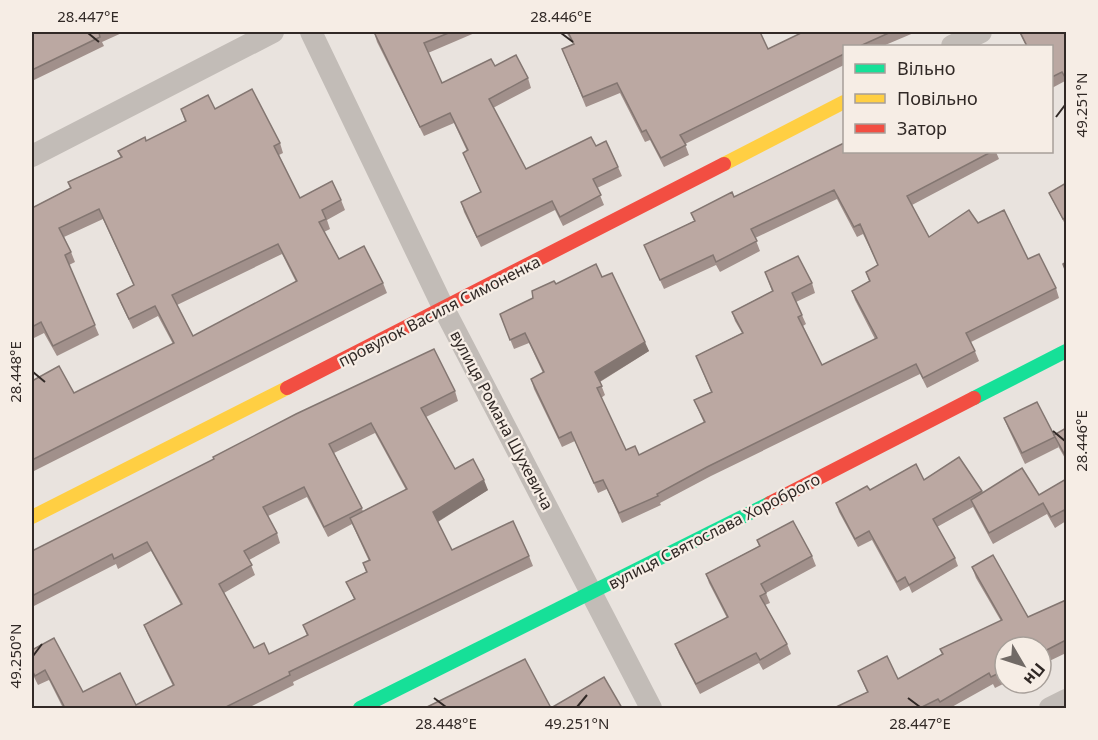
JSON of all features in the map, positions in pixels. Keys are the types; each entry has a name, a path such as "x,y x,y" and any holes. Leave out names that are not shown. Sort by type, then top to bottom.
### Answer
{"street":[{"path":"32,156 273,32"},
{"name":"вулиця Романа Шухевича","path":"311,32 444,309 651,708"},
{"path":"954,45 981,32"},
{"name":"провулок Василя Симоненка","path":"32,517 444,309 843,103"},
{"name":"вулиця Святослава Хороброго","path":"360,708 593,593 1066,351"},
{"path":"1050,708 1066,700"}],"building":[{"path":"32,32 101,32 100,37 32,70"},
{"path":"374,32 451,32 424,43 442,83 491,59 495,66 516,55 528,78 489,99 526,169 591,137 596,146 606,141 618,167 593,179 601,195 560,217 552,201 477,237 461,202 481,192 463,153 468,150 450,113 420,127"},
{"path":"568,32 760,32 768,49 803,32 891,32 862,45 843,45 843,54 680,135 686,145 661,158 646,130 642,132 617,83 583,97 562,49 574,44"},
{"path":"1020,32 1066,32 1066,79 1062,72 1053,76 1053,45 1026,45"},
{"path":"252,89 280,143 274,146 300,198 332,181 341,200 322,210 326,219 319,222 339,259 364,246 383,283 32,460 32,381 59,366 74,393 174,343 155,306 129,319 117,294 134,285 99,209 59,228 71,252 65,255 95,325 53,346 41,322 32,327 32,208 71,188 68,182 122,157 118,151 145,137 146,141 186,121 181,109 208,95 215,109","holes":["278,244 297,281 193,336 172,295"]},
{"path":"843,143 843,153 989,153 907,196 929,237 969,210 978,223 1004,210 1028,259 1039,254 1056,288 966,333 975,351 923,378 916,364 707,467 657,494 658,496 619,513 603,480 594,483 571,432 559,438 531,379 544,372 525,333 510,340 500,314 533,298 532,291 554,281 556,284 596,264 602,277 612,273 645,342 595,372 602,386 597,388 626,450 635,446 639,455 705,422 694,400 712,392 696,356 743,333 732,312 773,291 765,272 798,256 812,283 792,293 802,315 798,317 822,365 877,338 852,291 870,281 866,272 878,265 860,224 854,227 834,190 751,229 757,241 716,262 713,255 660,280 644,245 695,221 691,213 732,192 734,197"},
{"path":"1066,183 1066,217 1063,219 1049,193"},
{"path":"434,349 455,391 421,408 455,469 473,459 484,480 433,512 452,550 513,521 529,556 289,672 290,675 224,708 65,708 45,670 35,676 32,670 32,650 54,638 83,692 120,673 136,705 174,685 144,625 182,604 147,542 114,559 112,554 32,596 32,551 214,459 213,457 296,414","holes":["371,423 407,489 350,518 370,560 363,563 367,572 346,582 355,599 303,625 308,635 269,654 264,643 254,648 219,584 252,565 244,551 277,533 263,507 304,487 324,527 362,508 329,444"]},
{"path":"1037,402 1055,437 1022,453 1004,418"},
{"path":"1066,428 1066,457 1054,435"},
{"path":"959,457 982,491 933,519 955,558 909,585 905,577 897,582 869,531 855,539 836,503 867,486 870,490 916,464 924,480"},
{"path":"1022,468 1039,495 1066,479 1066,516 1064,510 1051,517 1043,503 989,533 971,500"},
{"path":"793,521 812,556 761,584 766,593 760,596 787,644 760,660 756,653 696,684 675,644 728,617 706,574 760,546 757,540"},
{"path":"993,555 1028,617 1066,600 1066,640 1053,647 1053,635 993,635 993,676 991,677 989,673 940,702 938,699 920,708 834,708 868,692 858,671 887,656 898,679 943,654 940,649 1002,620 972,567"},
{"path":"525,659 551,708 425,708"},
{"path":"604,677 622,708 551,708"}],"traffic: fast":[{"path":"974,398 1066,351"},
{"path":"360,708 770,503"}],"traffic: slow":[{"path":"724,164 843,103"},
{"path":"32,517 287,388"}],"traffic: jam":[{"path":"287,388 724,164"},
{"path":"770,503 974,398"}]}
